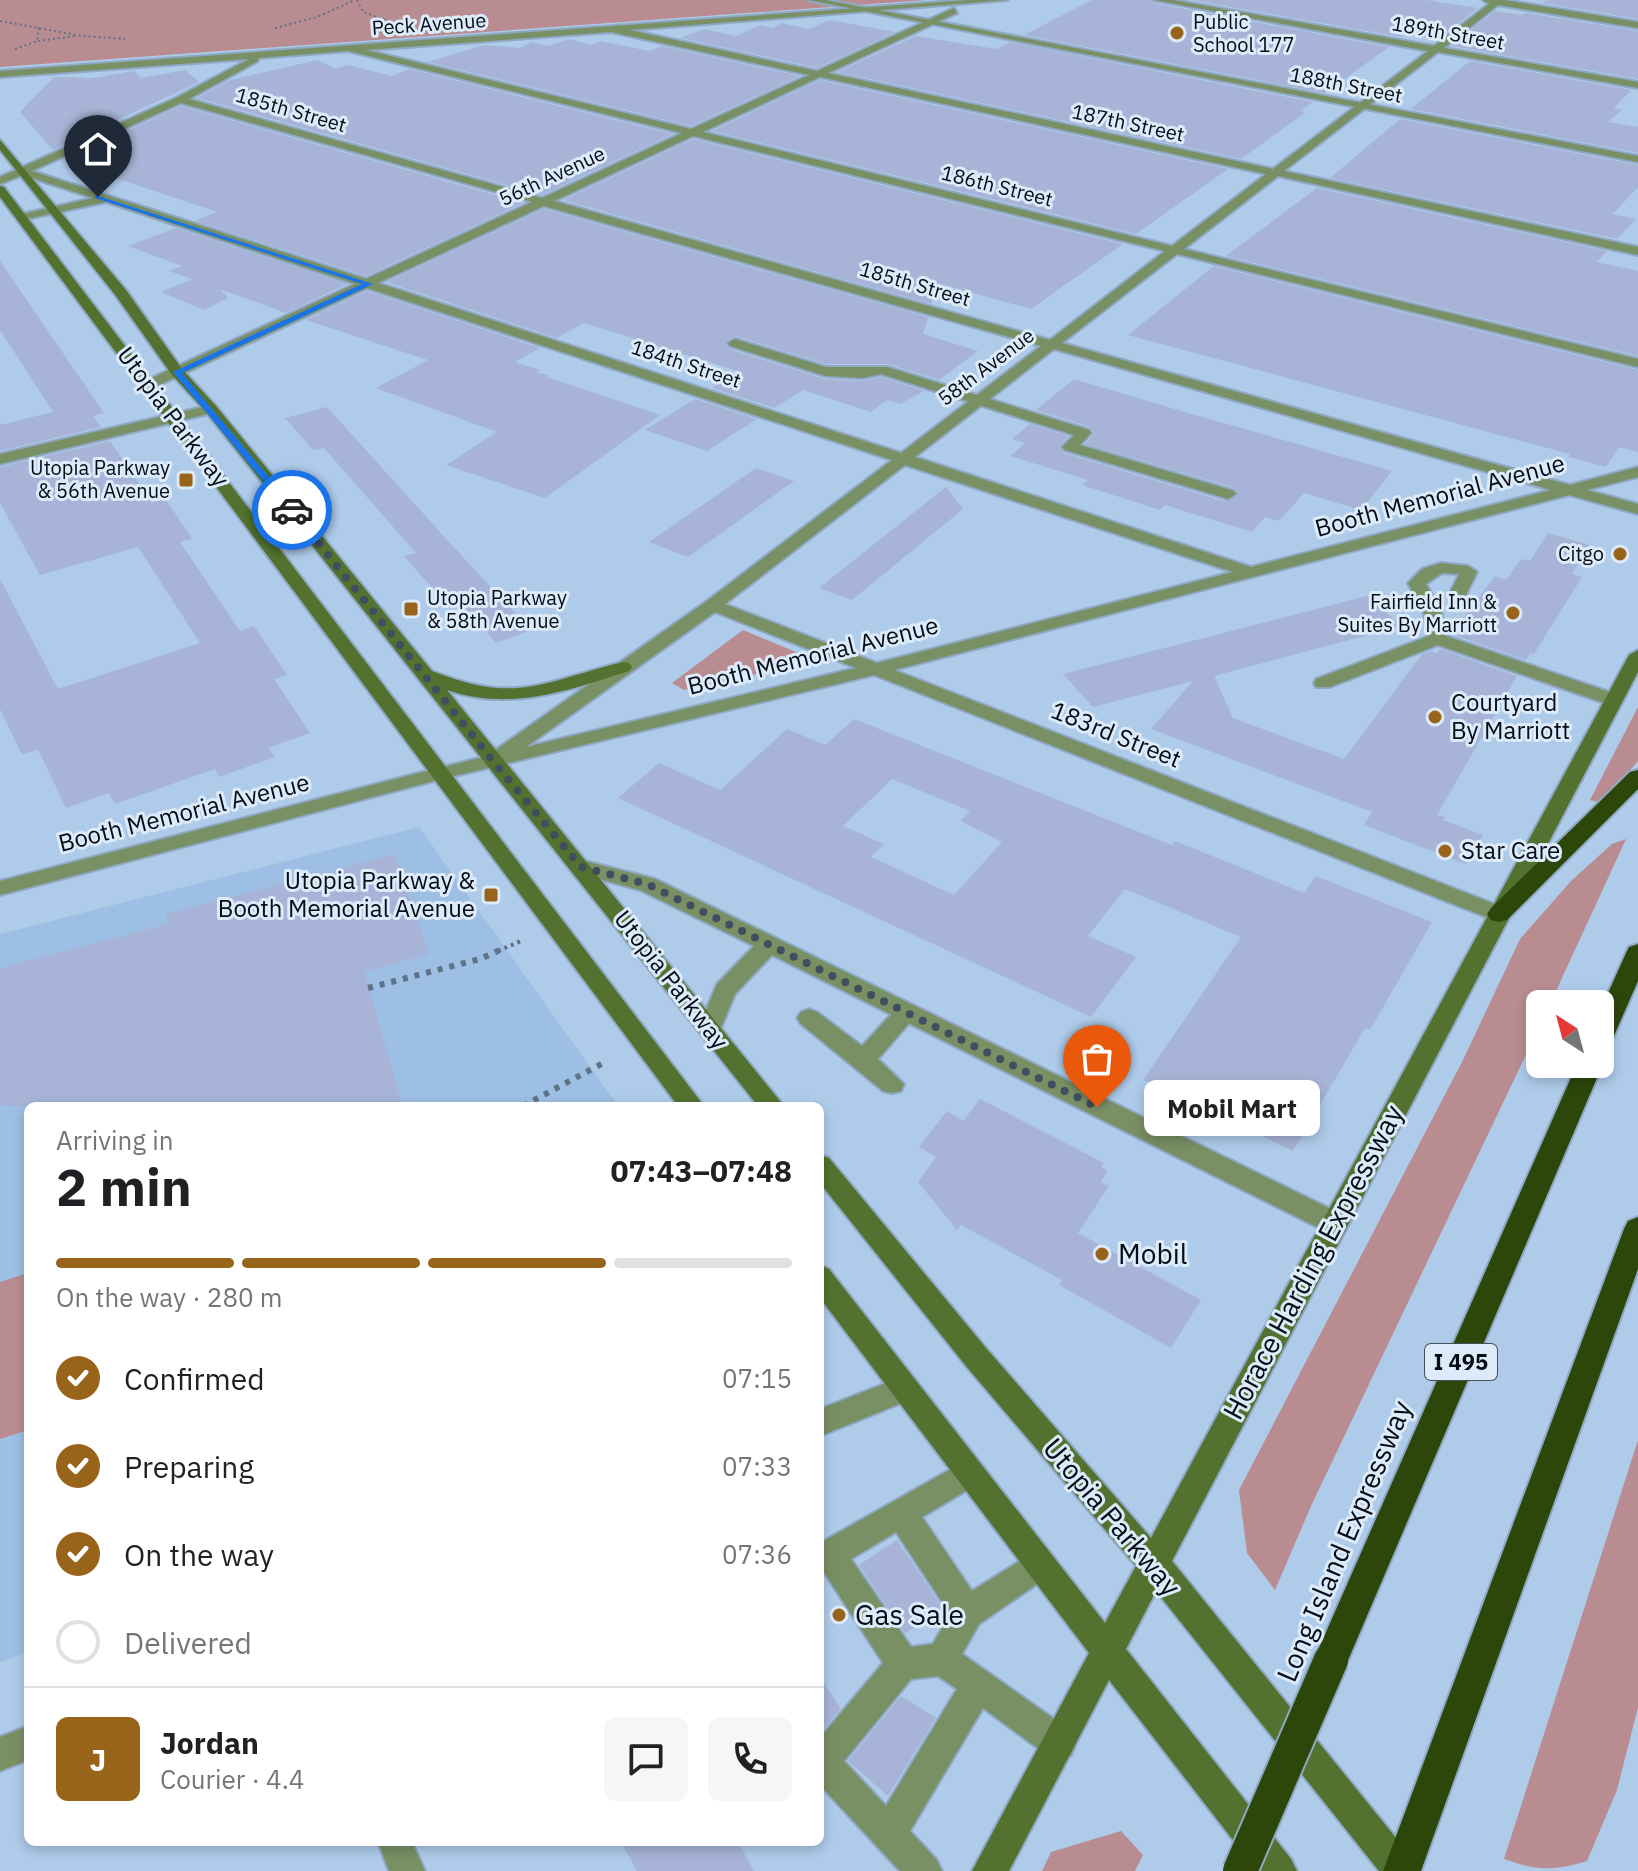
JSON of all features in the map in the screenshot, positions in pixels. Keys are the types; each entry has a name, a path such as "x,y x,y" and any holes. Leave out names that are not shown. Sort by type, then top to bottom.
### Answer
{"highway":[{"path":"1499,914 1638,777"},
{"path":"1614,1008 1638,953"},
{"name":"Long Island Expressway","path":"1240,1871 1584,1078"},
{"path":"1402,1871 1638,1229"}],"main road":[{"name":"Utopia Parkway","path":"0,143 121,293 177,372 211,409 769,1102"},
{"name":"Utopia Parkway","path":"0,189 689,1102"},
{"name":"Horace Harding Expressway","path":"990,1871 1638,655"},
{"path":"423,674 476,693 505,695 541,690 623,667"},
{"name":"Utopia Parkway","path":"824,1170 976,1357 1155,1565 1402,1871"},
{"path":"824,1282 1108,1654 1279,1871"}],"street":[{"name":"188th Street","path":"812,0 1638,159"},
{"name":"Peck Avenue","path":"0,74 1004,0"},
{"name":"189th Street","path":"1158,0 1638,85"},
{"path":"1482,0 1638,25"},
{"name":"58th Avenue","path":"493,761 713,605 1498,1"},
{"name":"56th Avenue","path":"148,385 973,2"},
{"name":"187th Street","path":"611,29 1638,251"},
{"name":"186th Street","path":"346,48 1638,363"},
{"path":"0,181 180,100 265,54"},
{"name":"185th Street","path":"180,100 1638,509"},
{"name":"184th Street","path":"22,171 1253,573"},
{"path":"22,218 105,199"},
{"path":"735,343 831,374 862,375 882,370 1084,433 1070,447 1228,494"},
{"path":"0,459 211,409"},
{"name":"Booth Memorial Avenue","path":"0,888 442,773 1253,573 1564,488 1638,472"},
{"path":"1438,639 1432,611 1417,583 1425,573 1453,566 1469,572 1458,595"},
{"name":"183rd Street","path":"713,605 1499,914"},
{"path":"1323,683 1438,639 1614,700"},
{"path":"581,867 647,884 1334,1223"},
{"path":"710,1029 725,990 768,945"},
{"path":"863,1060 906,1013"},
{"path":"809,1018 892,1084"},
{"path":"824,1421 904,1389"},
{"path":"903,1664 830,1554 969,1473"},
{"path":"901,1513 968,1613"},
{"path":"942,1659 968,1613 1039,1564"},
{"path":"824,1760 903,1664 942,1659 1059,1743"},
{"path":"888,1835 978,1685"},
{"path":"0,1754 24,1745"},
{"path":"824,1764 924,1871"},
{"path":"397,1846 407,1871"}],"path":[{"path":"264,30 317,17 355,0"},
{"path":"0,21 82,36 125,39"},
{"path":"37,41 39,27"},
{"path":"12,50 37,41 82,36"},
{"path":"368,988 480,959 521,941"},
{"path":"530,1102 607,1061"}],"shaded area":[{"path":"0,0 927,0 0,67"},
{"path":"743,630 796,652 800,658 793,666 684,690 672,683"},
{"path":"1638,707 1638,761 1601,803 1590,800"},
{"path":"419,827 615,1102 24,1102 24,1653 0,1662 0,934"},
{"path":"1626,839 1556,990 1526,990 1526,1054 1311,1506 1275,1590 1247,1553 1239,1490 1463,1060 1520,939 1571,881 1612,844"},
{"path":"24,1274 24,1431 0,1439 0,1282"},
{"path":"1638,1440 1638,1707 1617,1790 1587,1861 1545,1868 1516,1863 1504,1859"},
{"path":"1121,1831 1143,1855 1135,1871 1042,1871 1051,1852"}],"building":[{"name":"Public School 177","path":"1092,0 1151,0 1153,3 1389,47 1325,93 1024,35"},
{"path":"1190,0 1426,0 1478,8 1435,41"},
{"path":"1548,0 1638,0 1638,19 1542,3"},
{"path":"1495,11 1638,31 1638,79 1451,46"},
{"path":"829,20 895,32 817,68 681,38 704,29 736,36 760,25 772,28 782,23 809,29"},
{"path":"916,36 996,49 1010,42 1313,102 1300,111 1306,112 1241,159 837,72"},
{"path":"568,39 592,45 601,41 649,51 662,46 800,76 691,126 428,62 484,45 519,48 532,42 549,46"},
{"path":"318,60 335,69 348,65 392,76 409,69 673,134 542,195 197,98 230,80"},
{"path":"1470,61 1631,90 1614,108 1622,110 1608,122 1638,127 1638,153 1411,109"},
{"path":"185,70 199,82 53,150 20,112 54,77 94,78 134,71 141,78"},
{"path":"820,80 1228,169 1136,234 712,131"},
{"path":"181,106 523,203 366,276 195,221 217,212 62,160"},
{"path":"1400,119 1638,165 1638,187 1613,214 1636,219 1617,239 1330,178"},
{"path":"693,139 1123,244 1031,309 937,283 931,304 563,200"},
{"path":"1317,188 1607,251 1597,262 1638,271 1638,356 1226,256"},
{"path":"544,209 928,317 923,334 978,351 939,380 888,364 826,364 736,336 727,340 729,349 825,379 863,381 881,377 924,391 900,404 887,400 871,412 803,390 774,408 712,388 738,371 584,323 557,338 386,282"},
{"path":"176,228 347,284 286,313 220,289 228,298 204,310 161,292 193,279 169,271 182,266 128,246"},
{"path":"0,261 104,413 93,416 101,427 0,451 0,425 53,412 0,330"},
{"path":"1214,266 1638,370 1638,452 1619,447 1606,467 1568,457 1570,454 1128,335"},
{"path":"367,291 540,348 515,362 540,370 537,372 547,377 660,415 545,498 446,465 497,432 376,388 428,360 306,320"},
{"path":"1074,379 1392,471 1361,510 1304,493 1279,521 1265,517 1252,532 1165,505 1160,510 1082,485 1088,480 1010,456 1025,443 1012,439 1030,424 1068,436 1059,447 1064,453 1227,502 1239,495 1235,488 1085,444 1094,433 1090,427 1036,410"},
{"path":"695,399 757,419 707,451 645,430"},
{"path":"327,407 531,630 496,643 454,595 442,599 404,556 416,553 324,448 313,450 285,418"},
{"path":"110,441 152,503 165,499 179,519 192,539 180,542 240,631 254,626 287,675 274,679 310,733 268,748 275,757 219,777 215,769 115,804 109,793 66,808 38,749 22,755 0,709 0,579 58,689 200,643 138,547 40,575 0,503 0,467"},
{"path":"756,468 794,481 688,557 649,542"},
{"path":"946,487 963,509 852,600 819,588"},
{"name":"Fairfield Inn & Suites By Marriott","path":"1548,533 1589,545 1572,574 1582,577 1534,654 1530,653 1526,660 1451,634 1495,576 1506,580 1521,559 1530,561"},
{"path":"1367,596 1402,626 1214,676 1233,718 1344,759 1422,654 1432,651 1436,654 1440,649 1517,676 1437,815 1483,835 1466,864 1364,825 1372,812 1151,729 1193,681 1093,707 1063,674"},
{"path":"854,719 1172,845 1175,841 1304,893 1316,876 1432,922 1370,1030 1365,1028 1293,1151 1143,1080 1241,937 1125,889 1088,936 1136,957 1091,1017 618,798 659,763 720,790 787,729 825,745","holes":["892,779 970,811 960,821 1002,842 954,895 871,857 884,844 843,826"]},
{"path":"395,854 429,954 364,972 402,1102 24,1102 24,1106 0,1106 0,968 168,924 166,914"},
{"path":"980,1099 1104,1163 1101,1167 1108,1170 1101,1182 1109,1186 1078,1233 1201,1300 1171,1348 1059,1285 1062,1280 961,1225 957,1230 918,1182 936,1157 919,1147 947,1111 963,1121"},
{"path":"897,1540 945,1611 905,1633 859,1565"},
{"path":"824,1682 841,1709 824,1728"},
{"path":"901,1696 936,1718 888,1796 848,1761"},
{"path":"623,1846 740,1846 754,1871 637,1871"}],"way so far":[{"path":"292,510 581,867 647,884 1097,1107"}],"place":[{"name":"Public School 177","path":"1177,33"},
{"name":"Utopia Parkway & 56th Avenue","path":"186,480"},
{"name":"Citgo","path":"1620,554"},
{"name":"Utopia Parkway & 58th Avenue","path":"411,609"},
{"name":"Fairfield Inn & Suites By Marriott","path":"1513,613"},
{"name":"Courtyard By Marriott","path":"1435,717"},
{"name":"Star Care","path":"1445,851"},
{"name":"Utopia Parkway & Booth Memorial Avenue","path":"491,895"},
{"name":"Mobil Mart","path":"1097,1107"},
{"name":"Mobil","path":"1102,1254"},
{"name":"Gas Sale","path":"839,1615"}],"route":[{"path":"98,197 369,284 177,372 211,409 292,510"}]}
